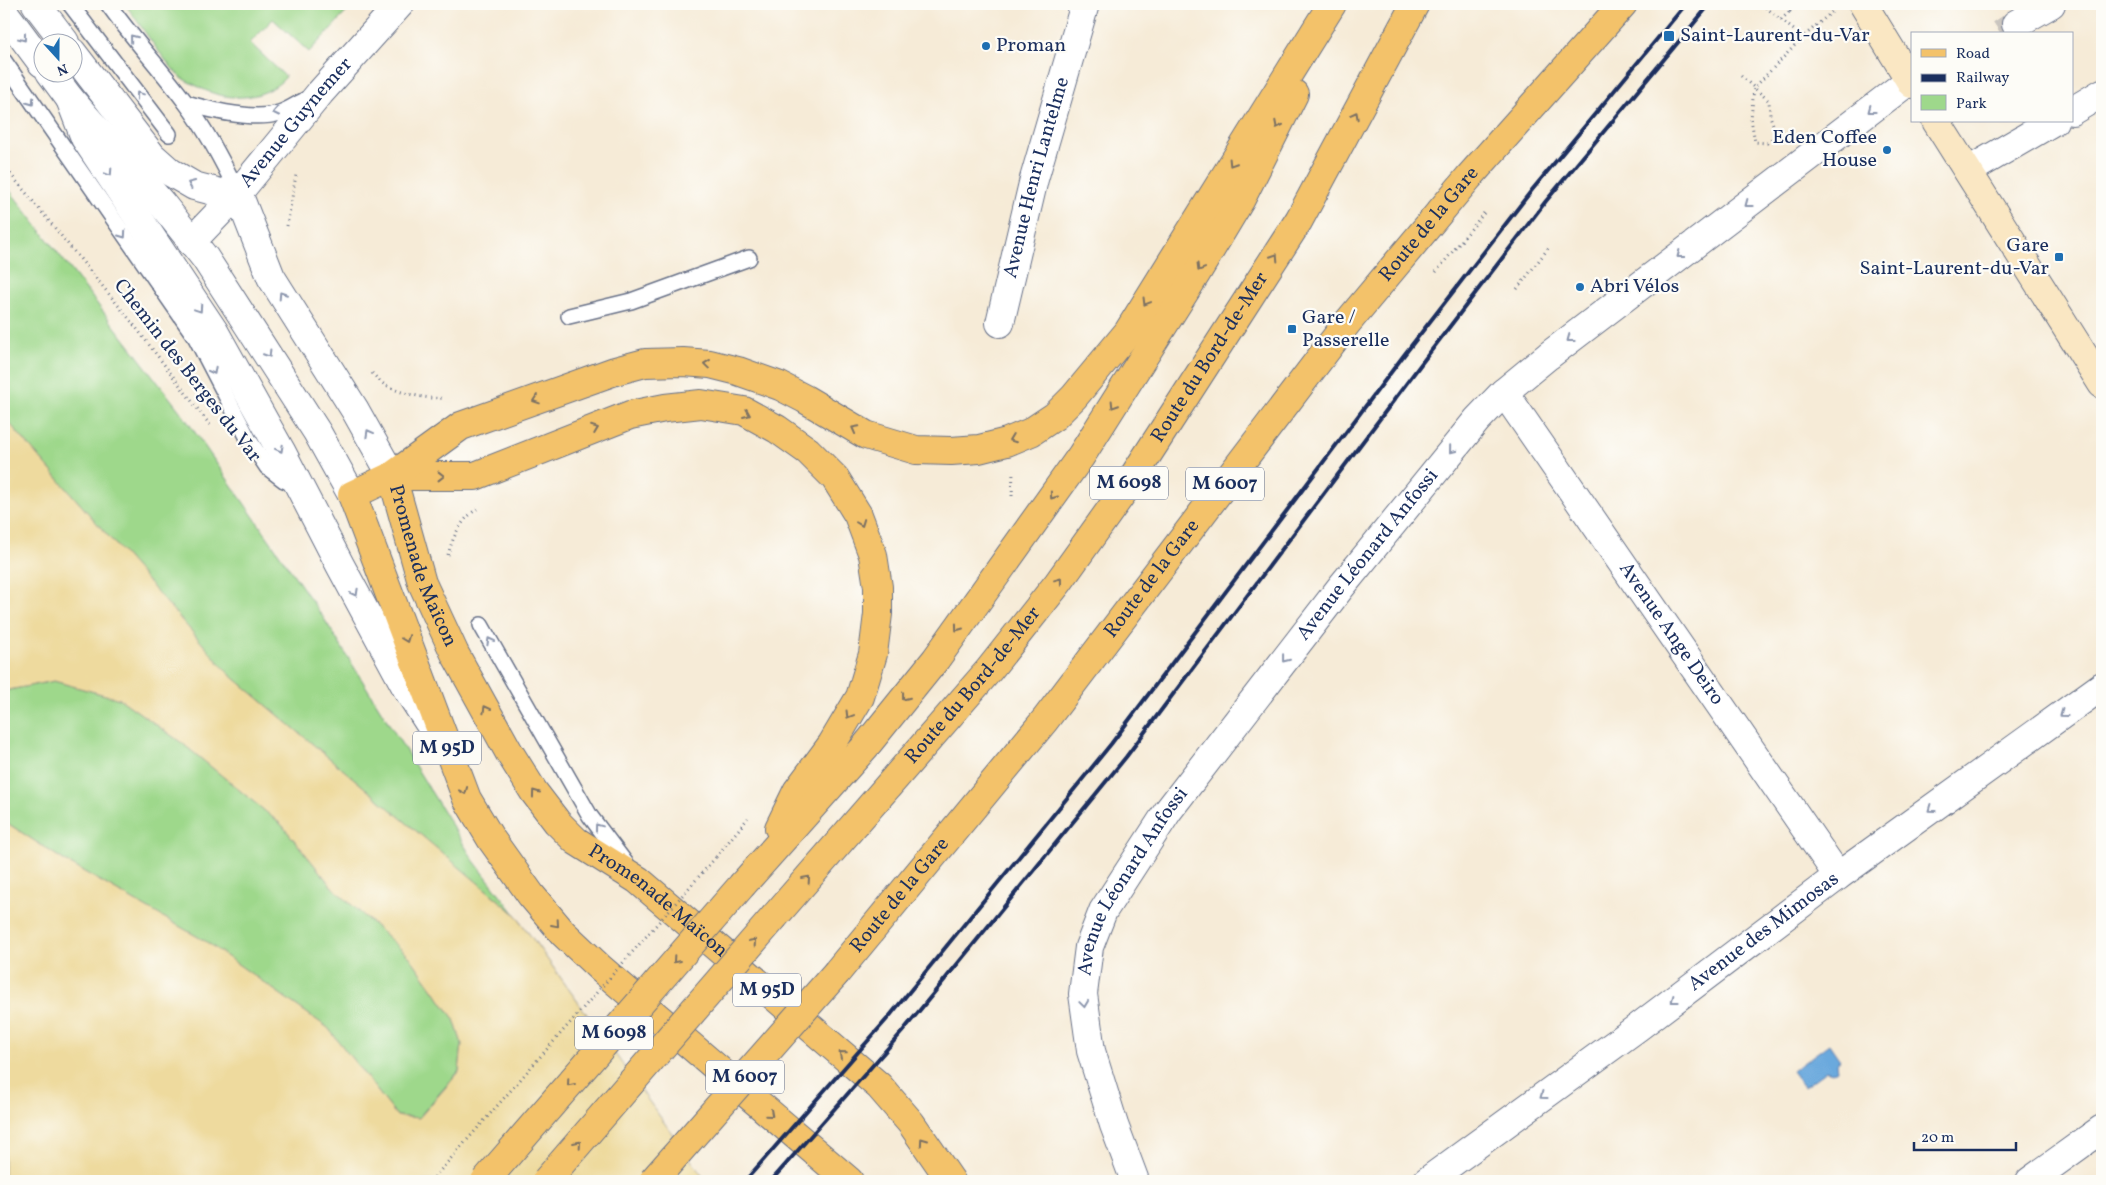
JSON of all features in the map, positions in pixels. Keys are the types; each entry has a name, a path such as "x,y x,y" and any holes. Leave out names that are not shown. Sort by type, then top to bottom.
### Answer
{"main road":[{"path":"392,476 461,426 615,371 645,363 683,362 710,364 738,370 780,386 866,435 916,450 951,452 979,449 1007,442 1031,432 1055,416 1074,398 1128,332 1332,4"},
{"name":"M 6098","path":"485,1181 765,857 865,748 924,674 1081,456 1196,274 1240,199 1340,4"},
{"name":"Route du Bord-de-Mer","path":"546,1181 988,670 1058,583 1126,488 1299,220 1415,4"},
{"name":"Route de la Gare","path":"653,1181 837,972 1045,720 1347,323 1469,177 1623,4"},
{"path":"1863,4 1911,82"},
{"path":"1937,122 2098,368"},
{"path":"392,476 475,476 630,416 665,408 701,404 744,411 777,429 808,451 835,478 858,515 873,555 878,587 873,654 860,697 832,744 797,791 765,857"},
{"name":"Promenade Maïcon","path":"849,1181 600,968 563,933 531,895 491,839 467,799 352,495 392,476 422,583 455,654 534,792 558,822 576,841 638,880 879,1086 910,1123 951,1181"}],"street":[{"path":"36,4 57,32"},
{"name":"Avenue Guynemer","path":"191,242 238,193 320,93 400,4"},
{"name":"Avenue Henri Lantelme","path":"1000,323 1034,178 1085,4"},
{"path":"2016,24 2051,4"},
{"path":"4,12 32,50"},
{"path":"82,65 152,156 170,172 194,186 221,193 238,193 271,277 355,410 392,476"},
{"path":"57,82 70,100 162,204 205,258 317,432 352,495"},
{"name":"Avenue Léonard Anfossi","path":"1135,1181 1114,1125 1091,1050 1083,994 1089,947 1103,911 1168,810 1347,579 1477,420 1504,392 1548,356 1911,82"},
{"path":"2074,110 2102,93"},
{"path":"70,100 85,138 214,331 406,689 449,753"},
{"path":"1968,170 2052,122"},
{"name":"Avenue Ange Deiro","path":"1504,392 1838,876"},
{"name":"Avenue des Mimosas","path":"1427,1181 1637,1028 1838,876 2102,686"},
{"path":"2030,1181 2102,1129"}],"lane":[{"path":"70,4 169,134"},
{"path":"108,4 186,103 207,133 238,193"},
{"path":"4,61 196,338 249,440 267,467 284,480 299,487"},
{"path":"186,103 217,112 278,113 320,93"},
{"path":"569,316 631,301 750,258"},
{"path":"481,624 590,816 638,880"}],"path":[{"path":"1762,4 1803,37"},
{"path":"1782,4 1790,11"},
{"path":"1781,20 1790,11 1792,4"},
{"path":"1741,76 1754,88 1769,101 1770,116 1776,135 1766,143 1755,142 1751,119 1754,88 1803,37 1836,9"},
{"name":"Chemin des Berges du Var","path":"4,166 131,321 213,430"},
{"path":"286,233 294,181 299,168"},
{"path":"1436,272 1484,213"},
{"path":"1517,289 1550,246"},
{"path":"370,372 387,386 418,396 435,399 452,396"},
{"path":"422,583 444,574 453,538 465,519 484,504"},
{"path":"431,1181 716,858"}],"green space":[{"path":"125,4 354,4 309,52 273,19 250,43 286,77 266,92 242,97 230,97 206,91 180,76 157,49"},
{"path":"4,183 183,415 323,617 474,861 515,914 228,673 4,417"},
{"path":"54,681 120,699 182,743 282,825 333,888 410,957 454,1019 462,1044 459,1071 418,1118 397,1116 328,1028 205,941 65,861 4,821 4,691"}],"sand":[{"path":"4,417 228,673 515,914 706,1181 23,1181 4,1175 4,821 65,861 205,941 328,1028 397,1116 419,1118 459,1072 462,1044 454,1019 410,957 333,888 282,825 182,743 120,699 54,681 4,691"}],"water":[{"path":"1829,1044 1840,1060 1836,1063 1837,1070 1832,1073 1826,1071 1804,1087 1792,1071"}],"tunnel":[{"path":"2004,32 2016,24"}],"railway":[{"path":"745,1181 888,1018 1111,744 1404,355 1532,190 1686,4"},
{"path":"771,1181 902,1032 1126,757 1546,201 1710,4"}],"place":[{"name":"Saint-Laurent-du-Var","path":"1669,36"},
{"name":"Proman","path":"986,46"},
{"name":"Eden Coffee House","path":"1887,150"},
{"name":"Gare Saint-Laurent-du-Var","path":"2059,257"},
{"name":"Abri Vélos","path":"1580,287"},
{"name":"Gare / Passerelle","path":"1292,329"}]}
